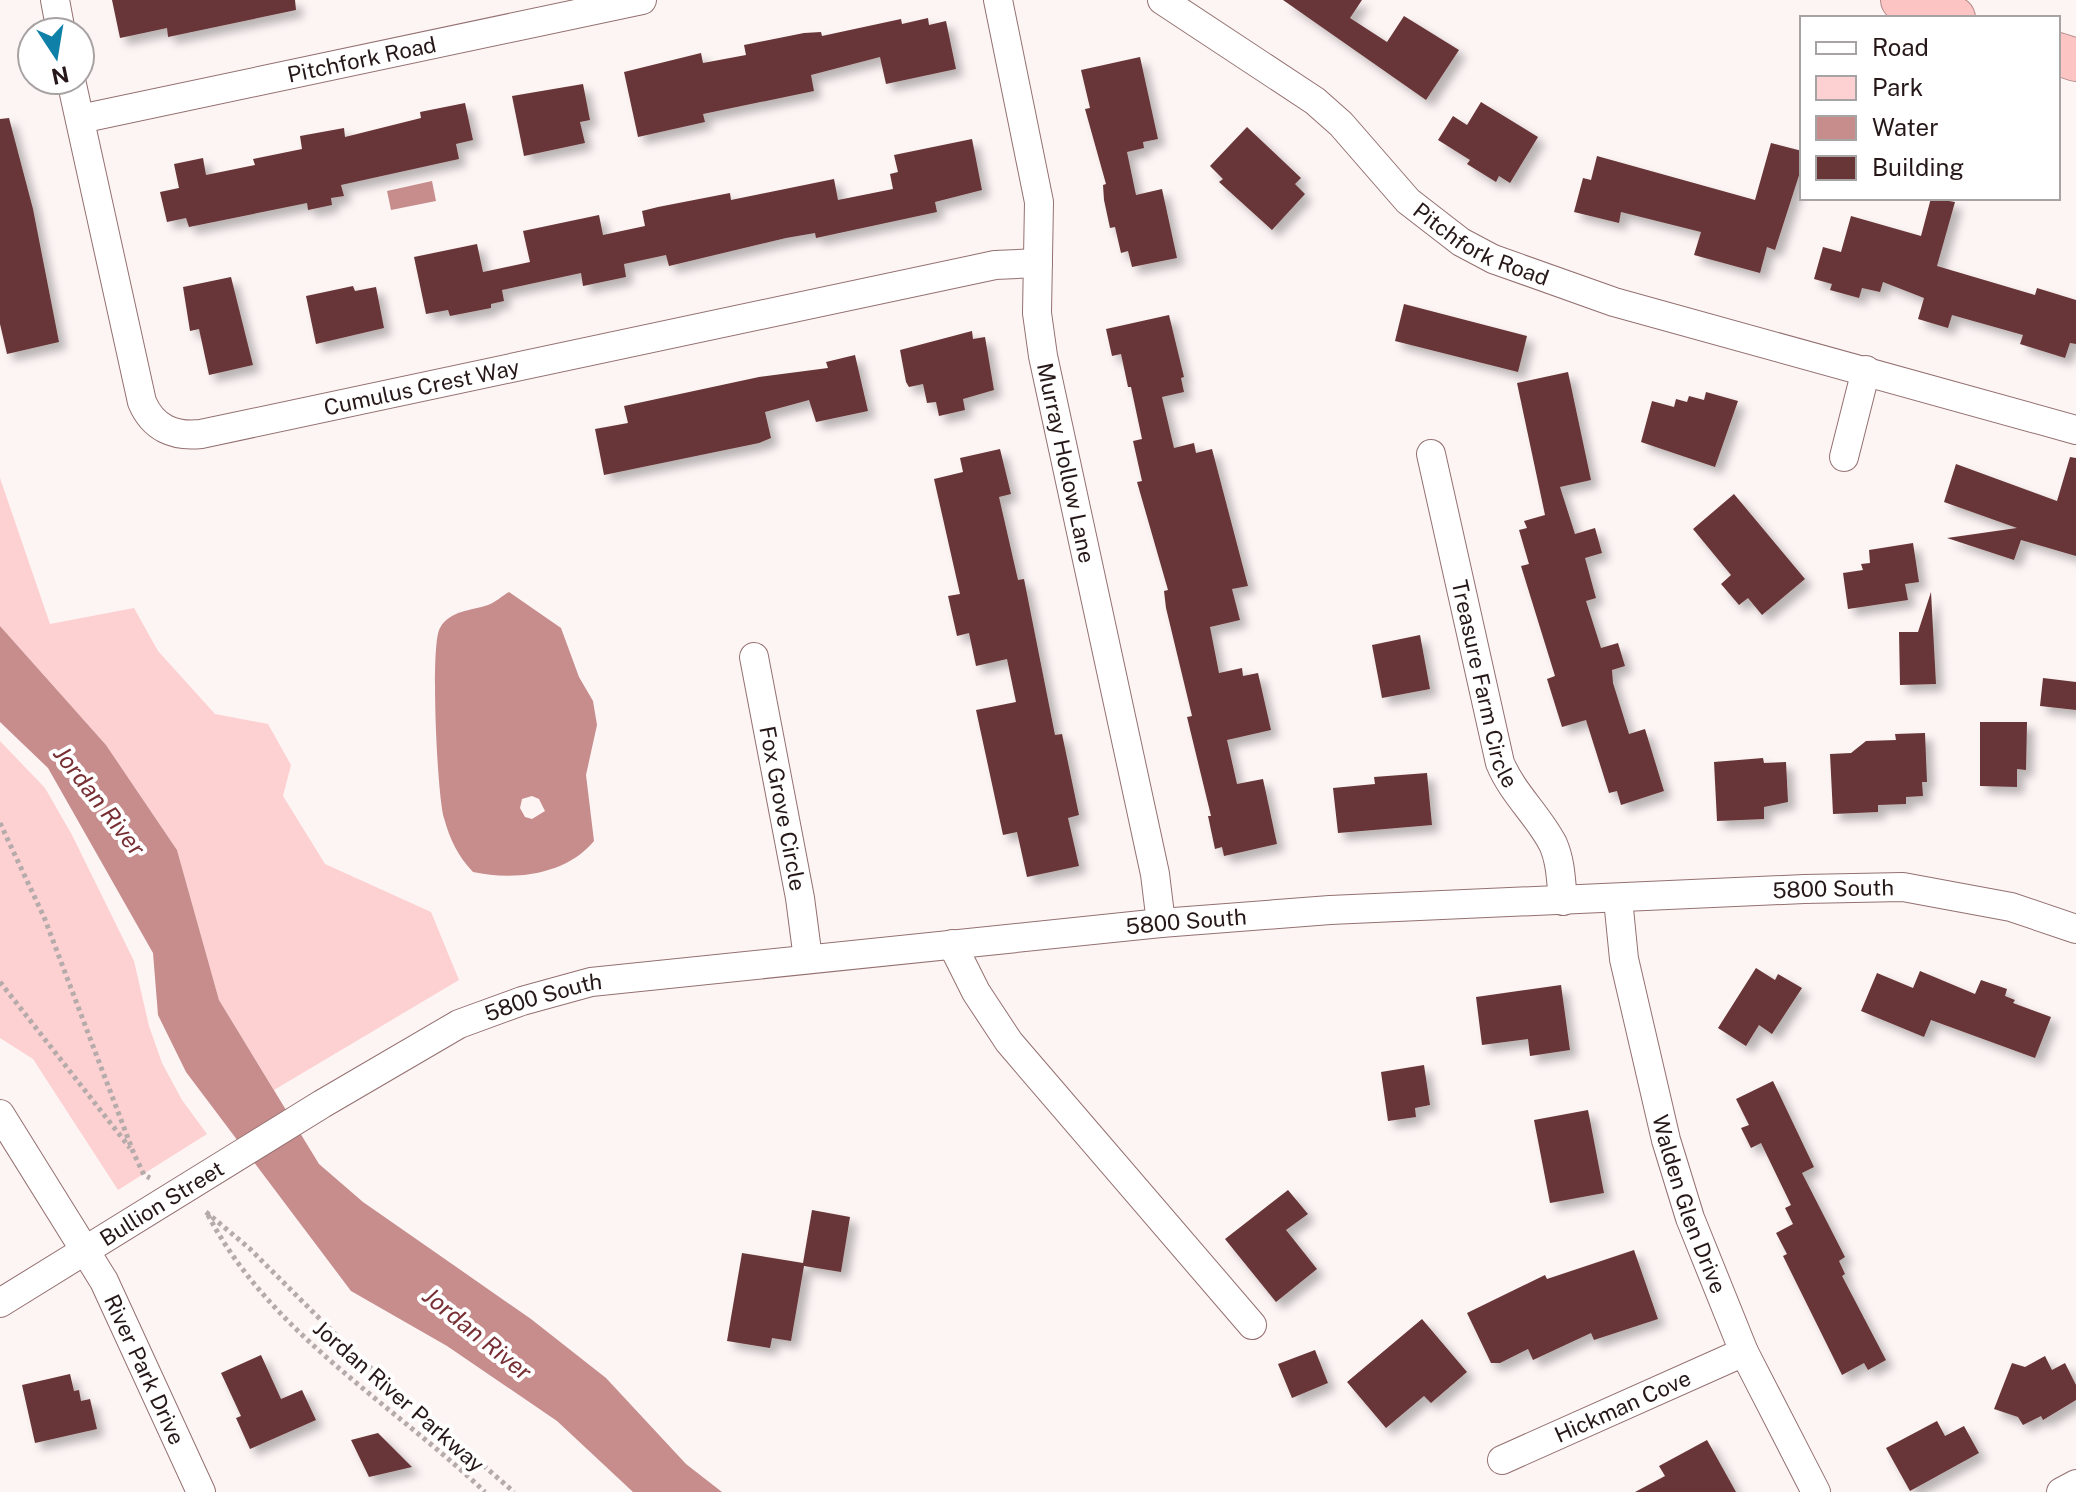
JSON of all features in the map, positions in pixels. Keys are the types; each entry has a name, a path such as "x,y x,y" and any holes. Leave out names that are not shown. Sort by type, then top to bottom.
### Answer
{"highway":[{"path":"1902,0 1948,16"}],"street":[{"name":"Pitchfork Road","path":"80,119 642,0"},
{"name":"Murray Hollow Lane","path":"998,0 1041,221 1037,313 1043,356 1155,874 1161,923"},
{"name":"Pitchfork Road","path":"1162,0 1315,101 1341,124 1408,201 1461,242 1493,259 1614,302 2076,430"},
{"name":"Cumulus Crest Way","path":"75,96 142,402 158,424 179,434 201,434 995,265 1038,263"},
{"path":"1844,457 1866,370"},
{"name":"Treasure Farm Circle","path":"1431,454 1495,749 1514,793 1552,844 1560,869 1563,901"},
{"name":"Fox Grove Circle","path":"754,657 808,959"},
{"name":"5800 South","path":"322,1104 459,1024 522,1001 591,982 1161,923 1330,910 1903,887 2011,907 2076,929"},
{"name":"Walden Glen Drive","path":"1618,899 1624,959 1670,1153 1705,1261 1744,1352 1816,1492"},
{"path":"952,944 976,992 1009,1042 1252,1325"},
{"name":"Bullion Street","path":"0,1303 322,1104"},
{"name":"River Park Drive","path":"0,1114 86,1249 126,1325 201,1492"},
{"name":"Hickman Cove","path":"1502,1460 1744,1352"},
{"path":"2061,1492 2076,1484"}],"path":[{"path":"0,823 44,917 134,1154 144,1175 151,1179"},
{"path":"0,982 134,1154"},
{"name":"Jordan River Parkway","path":"485,1492 359,1387 299,1331 234,1261 205,1212 249,1248 357,1356 514,1492"}],"green space":[{"path":"0,478 50,624 134,608 158,651 215,714 268,724 291,765 283,796 325,864 431,912 459,980 274,1090 219,1000 177,850 106,745 0,626"},
{"path":"0,741 45,788 72,835 134,961 149,1026 162,1063 182,1100 207,1134 118,1190 33,1059 0,1038"}],"water":[{"path":"432,181 436,201 391,210 387,191"},
{"path":"509,592 561,628 579,677 593,701 597,725 586,775 594,841 569,861 554,868 505,876 473,872 459,854 444,818 439,781 435,661 437,640 444,622 455,614 491,604","holes":["532,796 539,799 545,811 532,819 525,817 520,808 522,799"]},
{"name":"Jordan River","path":"0,626 106,745 177,850 219,1000 319,1164 363,1202 531,1319 606,1378 686,1464 722,1492 633,1492 557,1421 447,1346 351,1291 186,1072 158,1015 153,953 48,768 0,722"}],"building":[{"path":"112,0 295,0 296,10 168,37 167,28 120,38"},
{"path":"1283,0 1362,0 1350,18 1387,42 1404,16 1459,50 1426,100"},
{"path":"928,18 929,25 946,21 956,69 886,84 880,57 811,75 814,91 703,114 705,122 638,137 624,72 701,53 703,63 746,55 744,45 804,33 821,32 822,36 901,19 902,24"},
{"path":"1140,57 1158,139 1143,142 1144,148 1127,152 1136,195 1162,189 1177,258 1132,267 1128,251 1121,253 1115,227 1110,228 1104,200 1103,185 1106,184 1085,109 1090,108 1081,70"},
{"path":"583,84 590,120 580,122 585,143 524,156 512,96"},
{"path":"1481,102 1538,137 1510,183 1499,176 1496,182 1467,164 1470,160 1438,140 1453,116 1467,125"},
{"path":"465,103 473,140 456,144 459,159 341,185 344,196 331,198 332,205 308,210 307,203 189,227 186,218 167,222 160,192 179,188 174,164 203,158 206,175 255,165 253,159 302,149 300,136 344,128 345,137 421,118 420,112"},
{"path":"9,118 33,209 59,342 7,354 0,324 0,119"},
{"path":"1247,127 1301,178 1295,184 1305,194 1272,230 1219,182 1223,179 1210,166"},
{"path":"972,139 982,190 935,202 937,212 816,238 815,233 786,238 669,266 666,255 624,264 626,277 583,286 581,273 502,290 504,301 491,304 491,308 450,316 448,310 426,314 414,257 477,244 483,272 530,262 523,231 599,215 603,235 645,226 642,211 730,193 731,200 834,179 838,200 893,189 890,174 898,172 894,155"},
{"path":"1771,143 1800,150 1800,172 1775,250 1767,247 1760,273 1694,255 1701,232 1621,212 1619,223 1574,212 1583,178 1591,180 1597,156 1755,200"},
{"path":"1930,200 1955,202 1937,266 2035,295 2037,288 2076,300 2076,344 2070,343 2065,358 2020,344 2023,335 1952,315 1948,328 1918,319 1924,298 1883,282 1880,292 1862,288 1859,298 1830,290 1832,284 1814,279 1823,247 1841,252 1851,216 1921,236"},
{"path":"231,277 253,365 209,375 199,329 190,331 183,287"},
{"path":"353,286 355,291 376,287 384,328 316,344 306,296"},
{"path":"1404,304 1527,336 1518,372 1395,341"},
{"path":"1169,315 1184,377 1181,378 1184,392 1162,397 1174,448 1194,443 1196,453 1212,449 1248,586 1232,589 1240,620 1210,627 1219,673 1242,668 1243,676 1258,673 1271,730 1227,740 1237,784 1263,779 1277,844 1224,856 1222,847 1215,849 1208,816 1211,816 1187,717 1192,716 1166,608 1164,591 1168,590 1137,482 1142,481 1133,441 1142,439 1131,387 1128,387 1121,354 1112,356 1106,329"},
{"path":"972,331 973,339 985,337 994,390 963,399 965,410 939,416 936,402 927,403 923,384 909,387 906,382 900,350"},
{"path":"855,355 868,411 816,422 809,400 765,412 771,438 759,443 604,475 595,429 628,423 624,406 759,377 828,368 826,362"},
{"path":"1568,372 1591,480 1560,487 1575,534 1595,528 1602,553 1585,558 1596,598 1586,601 1601,648 1618,643 1625,666 1612,670 1613,683 1629,734 1645,729 1664,791 1621,805 1617,791 1609,793 1586,720 1562,727 1547,679 1555,676 1521,566 1529,564 1519,530 1527,528 1524,521 1545,515 1517,383"},
{"path":"1706,392 1738,401 1715,467 1641,442 1652,401 1674,407 1676,399 1687,402 1689,396 1704,400"},
{"path":"1000,449 1011,494 999,497 1018,580 1024,579 1055,735 1062,734 1079,815 1068,818 1079,866 1027,877 1017,832 1003,835 976,710 1016,702 1007,659 976,666 969,633 957,636 948,596 960,594 934,479 963,472 960,458"},
{"path":"2070,457 2076,458 2076,556 2021,540 2014,560 1947,538 2017,528 1944,502 1956,464 2057,501"},
{"path":"1734,494 1805,579 1762,615 1748,598 1739,605 1721,584 1731,575 1693,529"},
{"path":"1913,543 1919,582 1905,584 1908,600 1848,609 1843,573 1863,570 1861,564 1870,563 1869,550"},
{"path":"1931,592 1936,684 1900,685 1899,632 1918,632"},
{"path":"1420,635 1430,689 1382,698 1372,645"},
{"path":"2043,678 2076,682 2076,710 2040,706"},
{"path":"1980,722 2027,722 2026,770 2017,769 2017,787 1980,786"},
{"path":"1925,733 1927,782 1922,782 1923,796 1906,797 1906,804 1878,805 1878,812 1833,814 1830,754 1851,753 1866,741 1896,740 1895,734"},
{"path":"1763,758 1764,763 1786,762 1788,802 1764,807 1764,819 1717,821 1714,762"},
{"path":"1427,773 1432,825 1338,833 1333,788 1375,784 1374,777"},
{"path":"1756,968 1775,980 1778,974 1802,988 1772,1034 1759,1025 1746,1046 1718,1028"},
{"path":"1920,971 1975,994 1981,980 2007,989 2005,996 2015,1000 2013,1003 2051,1017 2035,1058 1931,1020 1924,1037 1861,1011 1877,973 1913,988"},
{"path":"1561,985 1570,1050 1530,1056 1528,1039 1482,1045 1476,997"},
{"path":"1424,1065 1430,1105 1415,1108 1416,1117 1388,1121 1381,1072"},
{"path":"1773,1081 1814,1167 1802,1173 1845,1257 1839,1261 1845,1274 1842,1276 1886,1360 1868,1370 1864,1363 1842,1375 1783,1256 1787,1254 1776,1233 1793,1224 1785,1208 1791,1205 1761,1143 1751,1148 1741,1128 1749,1125 1736,1099"},
{"path":"1588,1110 1604,1193 1550,1203 1534,1120"},
{"path":"1288,1190 1308,1214 1286,1230 1317,1269 1276,1302 1225,1239"},
{"path":"812,1210 850,1217 841,1272 804,1266 791,1341 772,1338 770,1348 727,1341 742,1253 803,1263"},
{"path":"1634,1250 1658,1319 1594,1340 1591,1333 1533,1360 1528,1349 1500,1363 1491,1363 1467,1313 1545,1275 1547,1279"},
{"path":"1422,1319 1467,1372 1431,1403 1424,1396 1386,1428 1347,1382"},
{"path":"1315,1350 1328,1383 1292,1398 1278,1364"},
{"path":"261,1355 281,1399 302,1390 316,1420 250,1449 236,1418 241,1416 221,1373"},
{"path":"2045,1356 2052,1370 2065,1363 2076,1385 2076,1400 2043,1420 2041,1416 2023,1425 2018,1417 1994,1409 2012,1363 2025,1367"},
{"path":"70,1374 74,1391 79,1390 81,1401 90,1399 97,1429 35,1443 22,1385"},
{"path":"1937,1421 1945,1436 1964,1426 1979,1453 1910,1491 1886,1448"},
{"path":"378,1433 412,1467 369,1477 351,1440"},
{"path":"1707,1440 1736,1492 1635,1492 1665,1476 1659,1466"}]}
